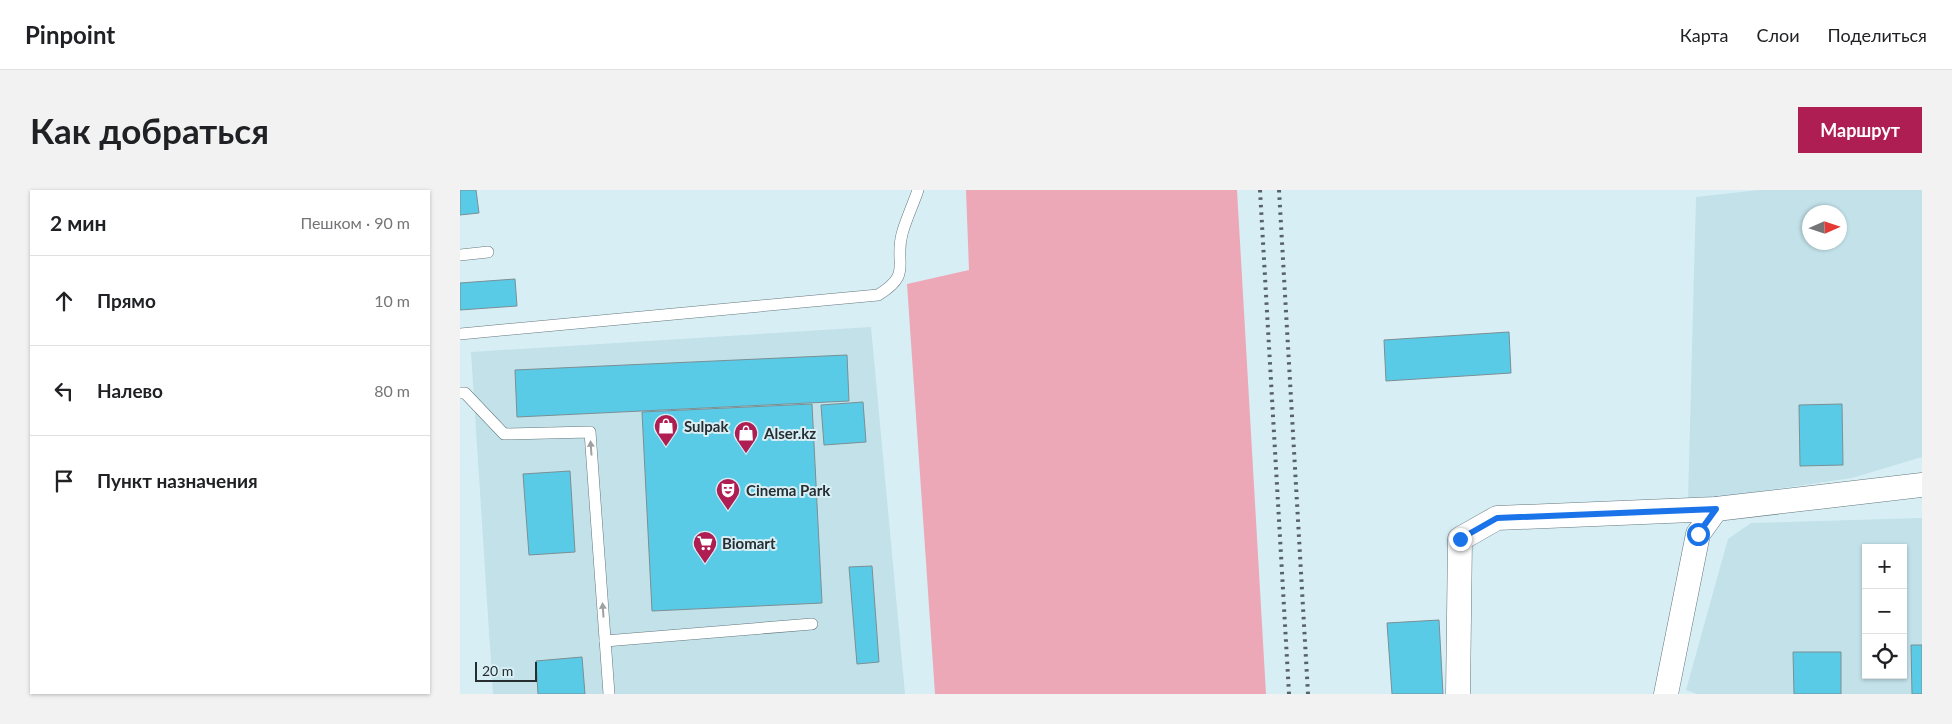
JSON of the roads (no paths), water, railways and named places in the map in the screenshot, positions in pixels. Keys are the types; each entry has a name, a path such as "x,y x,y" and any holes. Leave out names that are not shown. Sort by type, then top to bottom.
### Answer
{"street":[{"path":"1458,694 1460,539 1497,518 1716,509 1922,485"},
{"path":"1666,694 1698,534 1716,509"}],"lane":[{"path":"460,334 878,295 893,286 900,273 902,236 918,190"},
{"path":"460,255 488,252"},
{"path":"460,393 465,393 504,434 590,432 609,694"},
{"path":"605,641 812,624"}],"railway":[{"path":"1260,190 1289,694"},
{"path":"1279,190 1308,694"}],"place":[{"name":"Sulpak","path":"666,447"},
{"name":"Alser.kz","path":"746,454"},
{"name":"Cinema Park","path":"728,511"},
{"name":"Biomart","path":"705,564"}]}
